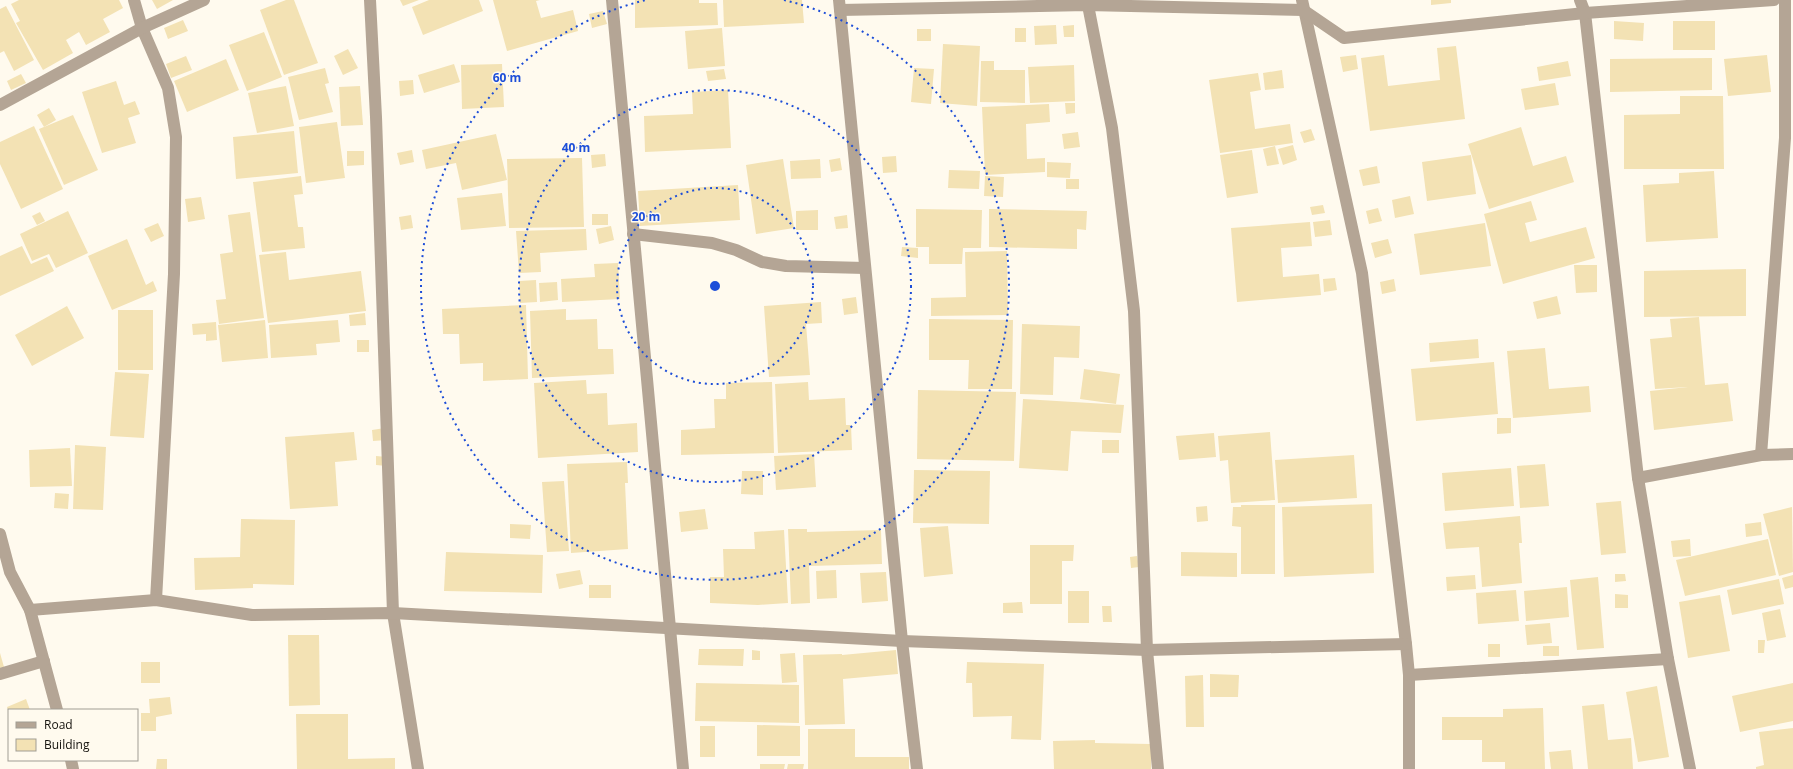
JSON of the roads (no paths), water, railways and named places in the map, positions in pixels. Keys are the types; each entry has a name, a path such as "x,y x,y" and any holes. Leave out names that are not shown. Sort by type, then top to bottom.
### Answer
{"street":[{"path":"134,0 142,28 168,88 176,137 174,274 156,600"},
{"path":"0,105 142,28 204,0"},
{"path":"370,0 376,117 393,613 418,769"},
{"path":"612,0 683,769"},
{"path":"1580,0 1585,13 1638,478 1668,658 1690,769"},
{"path":"917,769 902,641 840,5 1087,3 1303,5 1344,38 1585,13 1774,0"},
{"path":"1761,455 1785,138 1785,0"},
{"path":"1087,3 1112,128 1134,311 1147,650 1158,769"},
{"path":"1303,5 1362,273 1409,675 1409,769"},
{"path":"633,234 712,243 736,250 762,262 786,266 865,268"},
{"path":"1638,478 1761,455 1793,454"},
{"path":"0,534 5,572 30,610 57,709"},
{"path":"30,610 156,600 252,615 393,613 902,641 1147,650 1406,644"},
{"path":"1409,675 1668,658"},
{"path":"0,674 44,661"}]}
